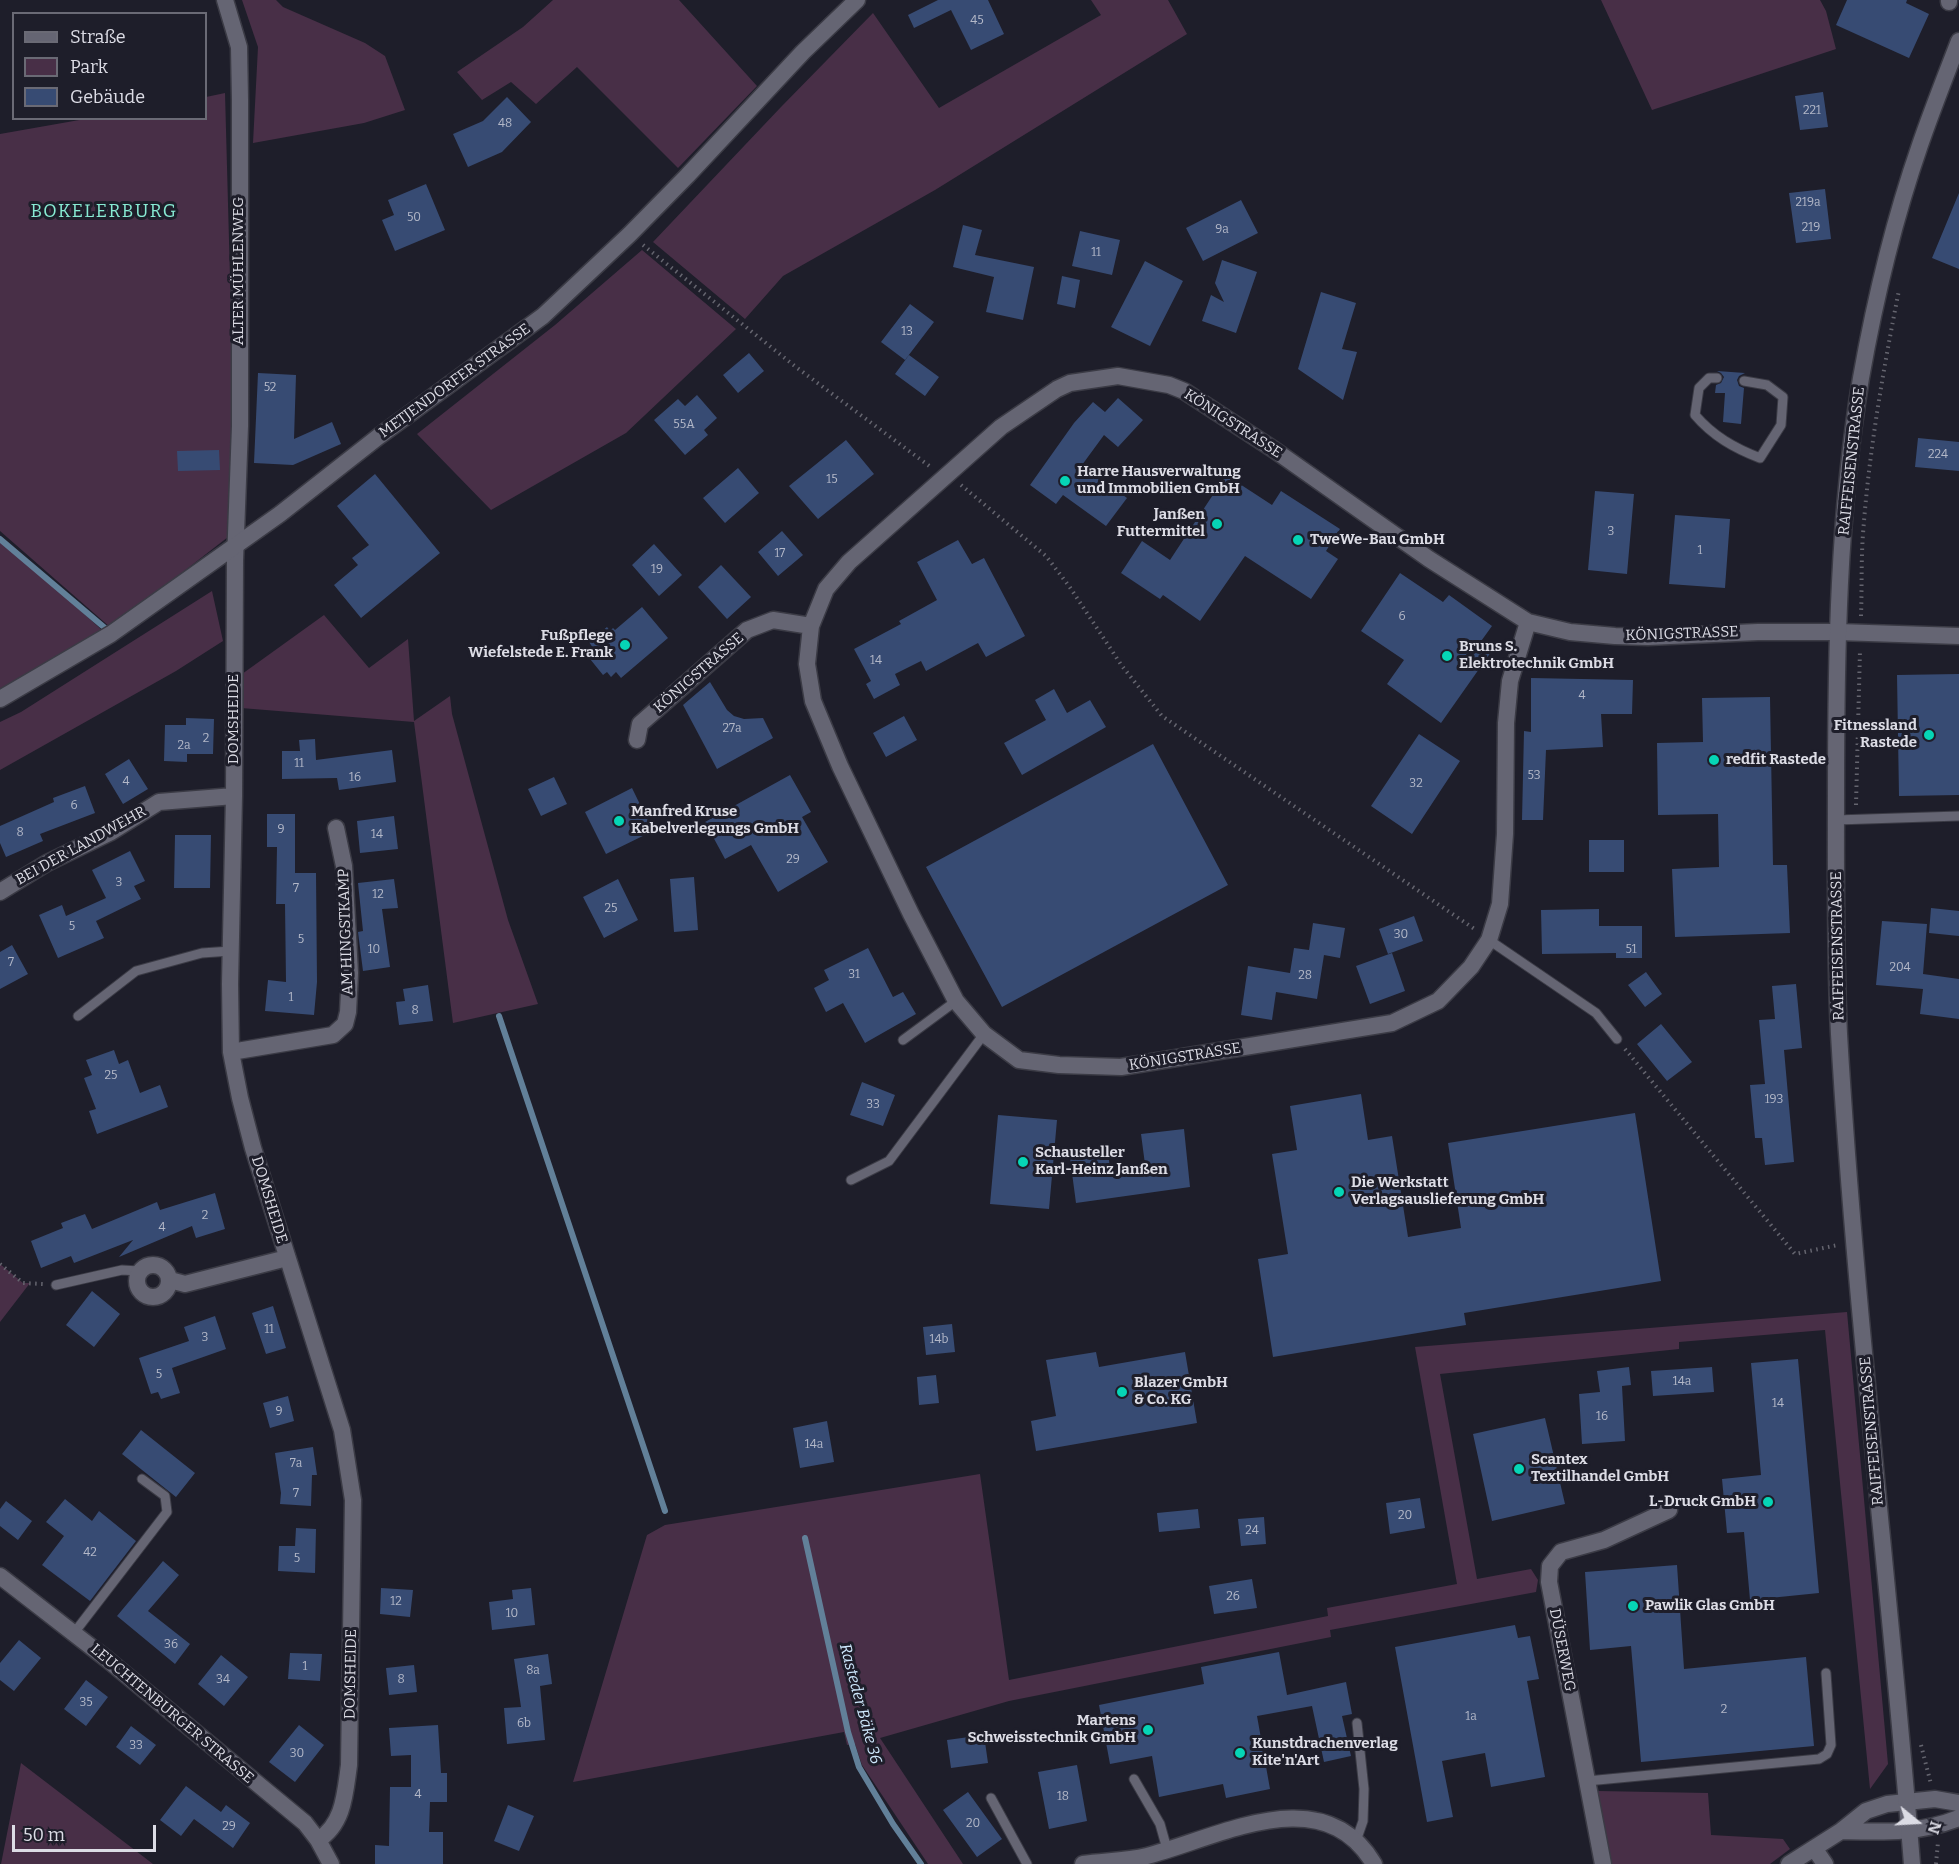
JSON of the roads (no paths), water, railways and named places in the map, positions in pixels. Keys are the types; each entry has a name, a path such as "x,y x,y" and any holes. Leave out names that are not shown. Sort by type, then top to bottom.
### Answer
{"street":[{"name":"ALTER MÜHLENWEG","path":"225,0 239,47 240,426 236,544"},
{"name":"METJENDORFER STRASSE","path":"0,699 111,634 280,514 378,437 543,316 630,234 803,52 857,0"},
{"name":"RAIFFEISENSTRASSE","path":"1912,1864 1854,1242 1839,1029 1836,820 1838,632 1850,462 1872,320 1888,252 1919,148 1959,40"},
{"name":"KÖNIGSTRASSE","path":"1528,622 1510,681 1506,723 1505,834 1500,904 1489,940 1471,967 1438,1001 1392,1023 1120,1067 1059,1065 1019,1059 984,1034 956,1001 910,914 840,766 813,701 807,664 811,626 826,589 849,562 952,479 1001,427 1057,389 1070,383 1118,376 1169,385 1184,391 1272,449 1429,559 1528,622 1570,632 1648,637 1758,632 1861,632 1959,636"},
{"name":"DOMSHEIDE","path":"236,544 234,561 231,1052 240,1098 287,1258 342,1430 353,1500 349,1765 344,1802 338,1817 328,1833 318,1840"},
{"name":"KÖNIGSTRASSE","path":"637,740 640,724 747,630 773,620 811,626"},
{"name":"BEI DER LANDWEHR","path":"0,892 47,863 111,832 159,802 234,796"},
{"name":"AM HINGSTKAMP","path":"231,1052 333,1035 345,1024 348,1012 350,973 344,866 336,828"},
{"path":"170,1280 185,1284 287,1258"},
{"path":"158,1265 166,1271 170,1280 163,1294 154,1297 140,1290 137,1284 139,1271 147,1266 158,1265"},
{"name":"DÜSERWEG","path":"1603,1864 1549,1582 1550,1566 1561,1552 1604,1540 1669,1510"},
{"name":"LEUCHTENBURGER STRASSE","path":"0,1576 74,1633 305,1823 318,1840 331,1864"},
{"path":"1789,1864 1841,1831 1866,1811 1887,1804 1935,1799 1959,1803"},
{"path":"1083,1864 1146,1856 1222,1832 1276,1819 1295,1817 1313,1819 1339,1828 1356,1841 1374,1864"},
{"path":"1841,1831 1890,1833 1937,1827 1959,1818"},
{"path":"1814,1848 1825,1864"}],"lane":[{"path":"1717,378 1709,378 1699,388 1695,415 1707,429 1734,447 1760,458 1780,425 1783,398 1767,385 1744,381"},
{"path":"1836,820 1959,816"},
{"path":"1489,940 1596,1013 1617,1039"},
{"path":"78,1016 136,972 202,953 231,951"},
{"path":"903,1040 956,1001"},
{"path":"851,1180 890,1161 984,1034"},
{"path":"56,1284 122,1270 139,1271"},
{"path":"74,1633 167,1512 165,1496 142,1479"},
{"path":"1587,1780 1808,1761 1824,1757 1831,1744 1826,1673"},
{"path":"1356,1841 1363,1821 1364,1789 1357,1723"},
{"path":"1134,1779 1160,1824 1167,1849"},
{"path":"991,1798 1027,1864"}],"waterway":[{"path":"0,539 105,628"},
{"path":"499,1016 665,1511"},
{"name":"Rasteder Bäke 36","path":"805,1538 848,1732 859,1767 893,1824 921,1864"}],"place":[{"name":"Harre Hausverwaltung und Immobilien GmbH","path":"1065,481"},
{"name":"Janßen Futtermittel","path":"1217,524"},
{"name":"TweWe-Bau GmbH","path":"1298,540"},
{"name":"Fußpflege Wiefelstede E. Frank","path":"625,645"},
{"name":"Bruns S. Elektrotechnik GmbH","path":"1447,656"},
{"name":"Fitnessland Rastede","path":"1929,735"},
{"name":"redfit Rastede","path":"1714,760"},
{"name":"Manfred Kruse Kabelverlegungs GmbH","path":"619,821"},
{"name":"Schausteller Karl-Heinz Janßen","path":"1023,1162"},
{"name":"Die Werkstatt Verlagsauslieferung GmbH","path":"1339,1192"},
{"name":"Blazer GmbH & Co. KG","path":"1122,1392"},
{"name":"Scantex Textilhandel GmbH","path":"1519,1469"},
{"name":"L-Druck GmbH","path":"1768,1502"},
{"name":"Pawlik Glas GmbH","path":"1633,1606"},
{"name":"Martens Schweisstechnik GmbH","path":"1148,1730"},
{"name":"Kunstdrachenverlag Kite'n'Art","path":"1240,1753"}],"district":[{"name":"BOKELERBURG","path":"104,212"}]}
